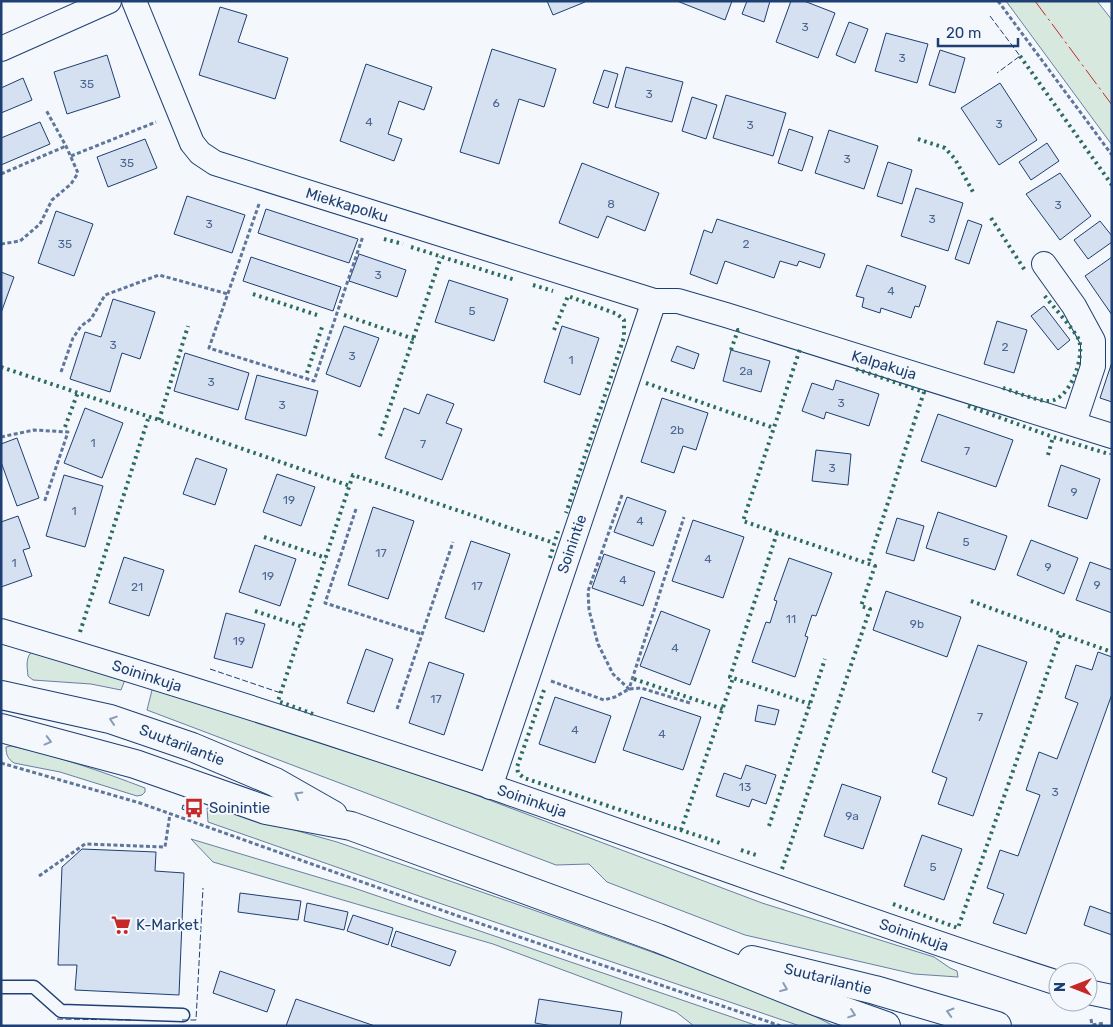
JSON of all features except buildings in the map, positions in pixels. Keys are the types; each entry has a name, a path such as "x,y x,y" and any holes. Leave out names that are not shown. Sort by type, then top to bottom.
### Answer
{"main road":[{"name":"Suutarilantie","path":"1,695 110,719 192,748 275,782 351,826"},
{"name":"Suutarilantie","path":"1,728 134,764 266,810 351,826 658,938 818,1002 886,1026"},
{"name":"Suutarilantie","path":"658,938 875,990 997,1026"}],"street":[{"path":"1,49 109,1"},
{"name":"Miekkapolku","path":"134,1 192,143 200,153 215,163 654,301"},
{"path":"1044,264 1074,306 1093,341 1093,366 1074,423"},
{"name":"Kalpakuja","path":"654,301 678,301 726,315 1112,436"},
{"name":"Soinintie","path":"490,787 654,301"},
{"name":"Soininkuja","path":"1,631 141,673 490,787 943,946 1048,980"},
{"path":"1098,994 1112,997"}],"lane":[{"path":"1,987 34,987 61,1011 183,1015"}],"path":[{"path":"998,1 1112,155"},
{"path":"1,244 20,241 40,224 52,200 71,184 78,173 66,146 46,110"},
{"path":"71,156 180,112"},
{"path":"1,174 66,146"},
{"path":"268,180 208,348 314,381 370,212"},
{"path":"61,372 73,338 81,326 91,319 105,295 159,275 228,294"},
{"path":"1,438 34,430 68,432 44,503"},
{"path":"622,495 588,592 598,644 613,674 629,689"},
{"path":"356,509 325,603 422,634"},
{"path":"629,689 684,517"},
{"path":"396,709 453,542"},
{"path":"528,672 604,700 615,697 629,689 641,688 690,703"},
{"path":"1,763 170,814 458,916 781,1026"},
{"path":"39,876 85,844 165,847 170,814"}],"shaded area":[{"path":"1006,1 1097,1 1112,20 1112,145"},
{"path":"34,650 126,677 121,690 91,684 33,680 28,676 27,665 29,655"},
{"path":"153,686 468,792 762,903 934,957 957,971 958,977 914,974 745,935 607,882 589,864 556,865 147,710"},
{"path":"11,746 45,754 95,770 145,788 145,792 137,796 60,772 14,763 6,752 6,747"},
{"path":"207,808 241,815 337,842 525,907 773,995 834,1026 800,1026 439,903 208,822"},
{"path":"191,839 354,888 758,1026 694,1026 676,1012 493,944 213,862"}],"hedge":[{"path":"1020,56 1112,185"},
{"path":"918,139 945,148 955,159 973,192"},
{"path":"991,218 1026,272"},
{"path":"384,239 403,244"},
{"path":"411,247 515,280"},
{"path":"380,436 441,257"},
{"path":"533,285 553,291"},
{"path":"253,294 317,315"},
{"path":"1003,388 1031,398 1047,401 1055,400 1062,395 1074,378 1080,357 1079,340 1044,295"},
{"path":"554,330 568,296 617,314 624,320 624,337 566,513"},
{"path":"344,315 414,339"},
{"path":"307,373 323,324"},
{"path":"159,420 188,326"},
{"path":"731,350 738,330 742,331"},
{"path":"782,869 870,609 861,606 875,566 743,521 799,349"},
{"path":"1,367 350,486"},
{"path":"856,369 924,392 868,564"},
{"path":"646,383 774,428"},
{"path":"65,427 78,392"},
{"path":"968,406 1053,437"},
{"path":"80,632 149,416"},
{"path":"1048,455 1053,437 1109,454"},
{"path":"313,714 278,701 353,475 554,543"},
{"path":"550,558 558,531"},
{"path":"777,533 730,677 810,704"},
{"path":"264,537 326,558"},
{"path":"971,601 1112,652"},
{"path":"255,611 303,627"},
{"path":"893,904 958,928 1061,634"},
{"path":"769,826 825,659"},
{"path":"681,830 733,678"},
{"path":"634,679 723,709"},
{"path":"544,690 517,767 518,773 524,778 723,844"},
{"path":"741,850 759,856"}],"fence":[{"path":"990,16 1020,56 997,73"},
{"path":"210,669 281,693"},
{"path":"182,1020 196,1020 203,888"},
{"path":"57,1019 132,1020"}],"power":[{"path":"1035,1 1112,105"}],"place":[{"name":"Soinintie","path":"194,808"},
{"name":"K-Market","path":"121,925"}]}
